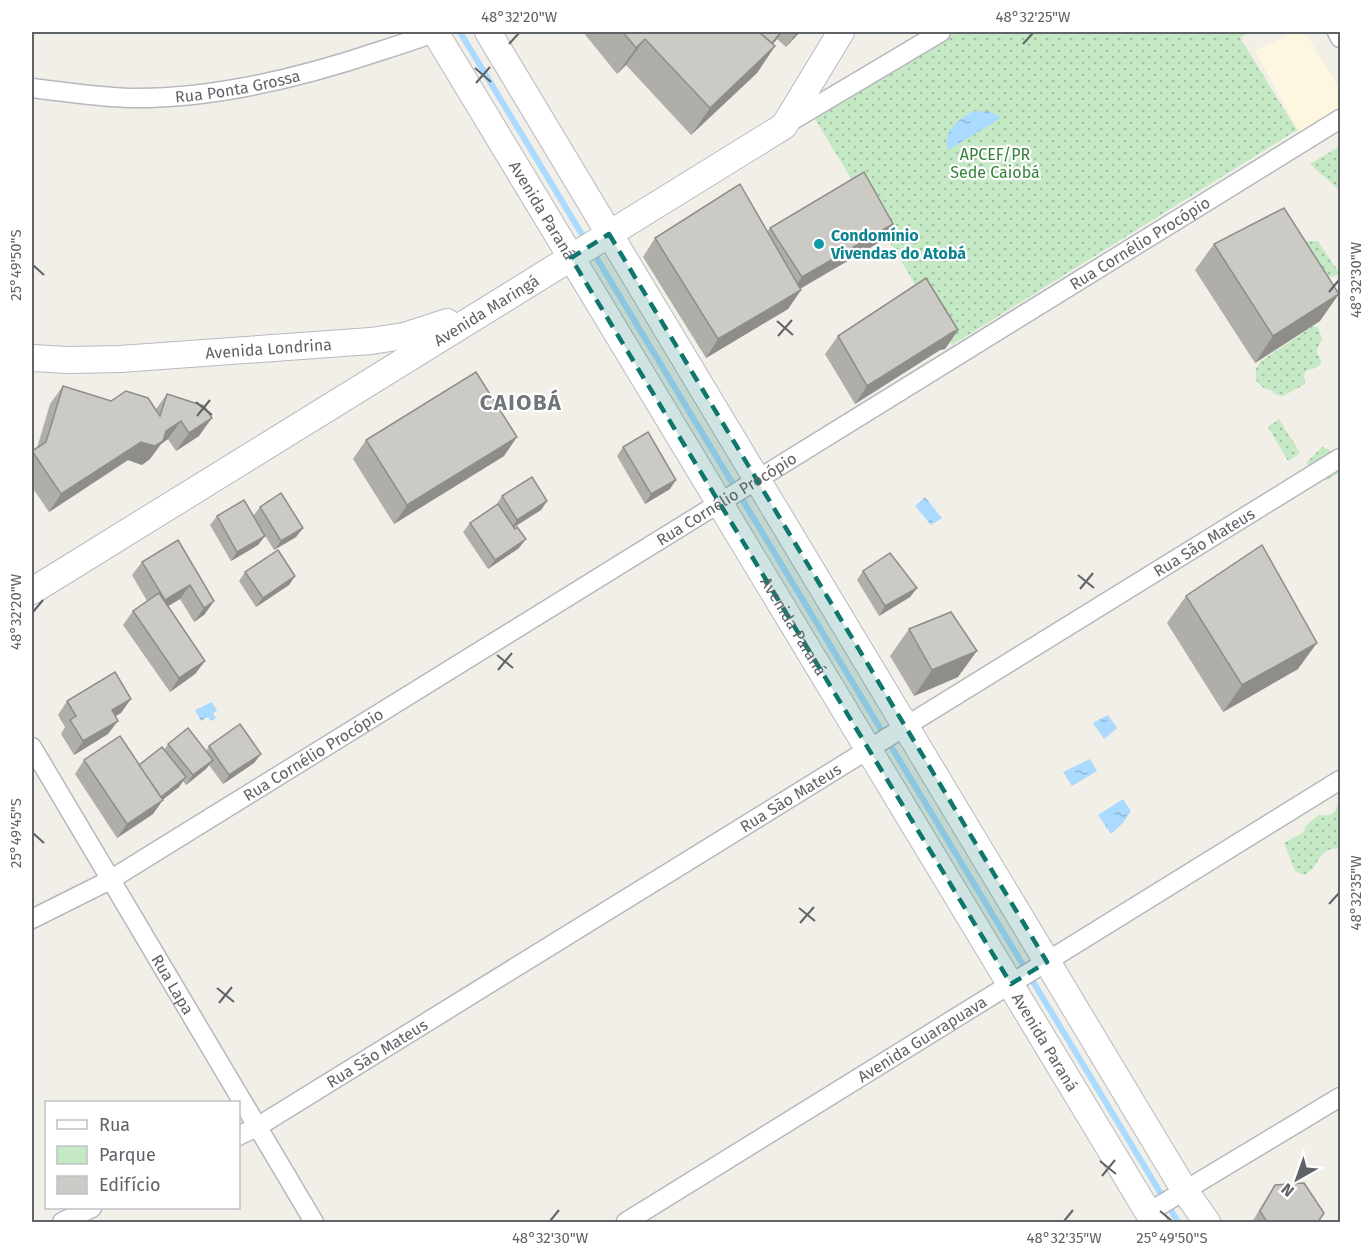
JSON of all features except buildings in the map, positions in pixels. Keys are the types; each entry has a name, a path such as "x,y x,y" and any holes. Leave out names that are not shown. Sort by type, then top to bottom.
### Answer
{"street":[{"name":"Rua Ponta Grossa","path":"32,88 133,98 195,94 262,85 345,63 436,32"},
{"name":"Avenida Paraná","path":"436,32 571,258 724,501 1014,982 1151,1217"},
{"path":"488,32 900,729 1185,1191 1207,1222"},
{"path":"784,126 841,32"},
{"name":"Avenida Maringá","path":"32,591 784,126 941,32"},
{"path":"1337,32 1341,38"},
{"name":"Rua Cornélio Procópio","path":"32,919 110,880 1341,119"},
{"name":"Avenida Londrina","path":"32,358 120,359 371,341 404,336 441,325 500,301"},
{"path":"371,341 382,358 382,366 376,378"},
{"name":"Rua São Mateus","path":"240,1135 257,1127 1341,458"},
{"name":"Rua Lapa","path":"32,747 314,1222"},
{"name":"Avenida Guarapuava","path":"626,1222 1341,780"},
{"path":"1151,1217 1185,1191 1341,1096"},
{"path":"62,1222 90,1209"}],"highlighted area":[{"path":"609,234 1047,962 1011,984 571,258"}],"shaded area":[{"path":"1295,32 1305,32 1340,90 1340,113 1302,136 1255,51"}],"green space":[{"name":"APCEF/PR Sede Caiobá","path":"954,32 1250,32 1240,38 1297,130 952,345 815,119"},
{"path":"1340,146 1340,195 1337,188 1310,164"},
{"path":"1306,241 1318,241 1340,274 1327,278 1280,257"},
{"path":"1313,326 1318,327 1322,339 1316,352 1321,364 1306,371 1305,384 1283,396 1274,394 1272,390 1261,386 1256,380 1256,369 1261,361"},
{"path":"1279,419 1300,453 1288,461 1268,427"},
{"path":"1322,447 1335,452 1340,447 1340,472 1327,480 1320,480 1308,472 1307,462"},
{"path":"1340,792 1340,848 1330,849 1323,854 1308,873 1303,875 1295,871 1284,843 1304,832 1305,827 1318,815 1334,813"}],"water":[{"path":"974,111 992,112 1001,118 948,150 947,137 953,126"},
{"path":"925,497 942,518 931,525 915,506"},
{"path":"212,702 217,711 213,713 216,718 211,721 208,717 201,721 195,710"},
{"path":"1108,715 1117,728 1104,739 1093,723"},
{"path":"1090,759 1097,771 1072,786 1063,772"},
{"path":"1123,799 1131,811 1123,823 1111,834 1098,815"}],"waterway":[{"path":"460,32 586,241"},
{"path":"593,252 1178,1222"}],"place":[{"name":"Condomínio Vivendas do Atobá","path":"819,244"}],"district":[{"name":"CAIOBÁ","path":"521,402"}]}
